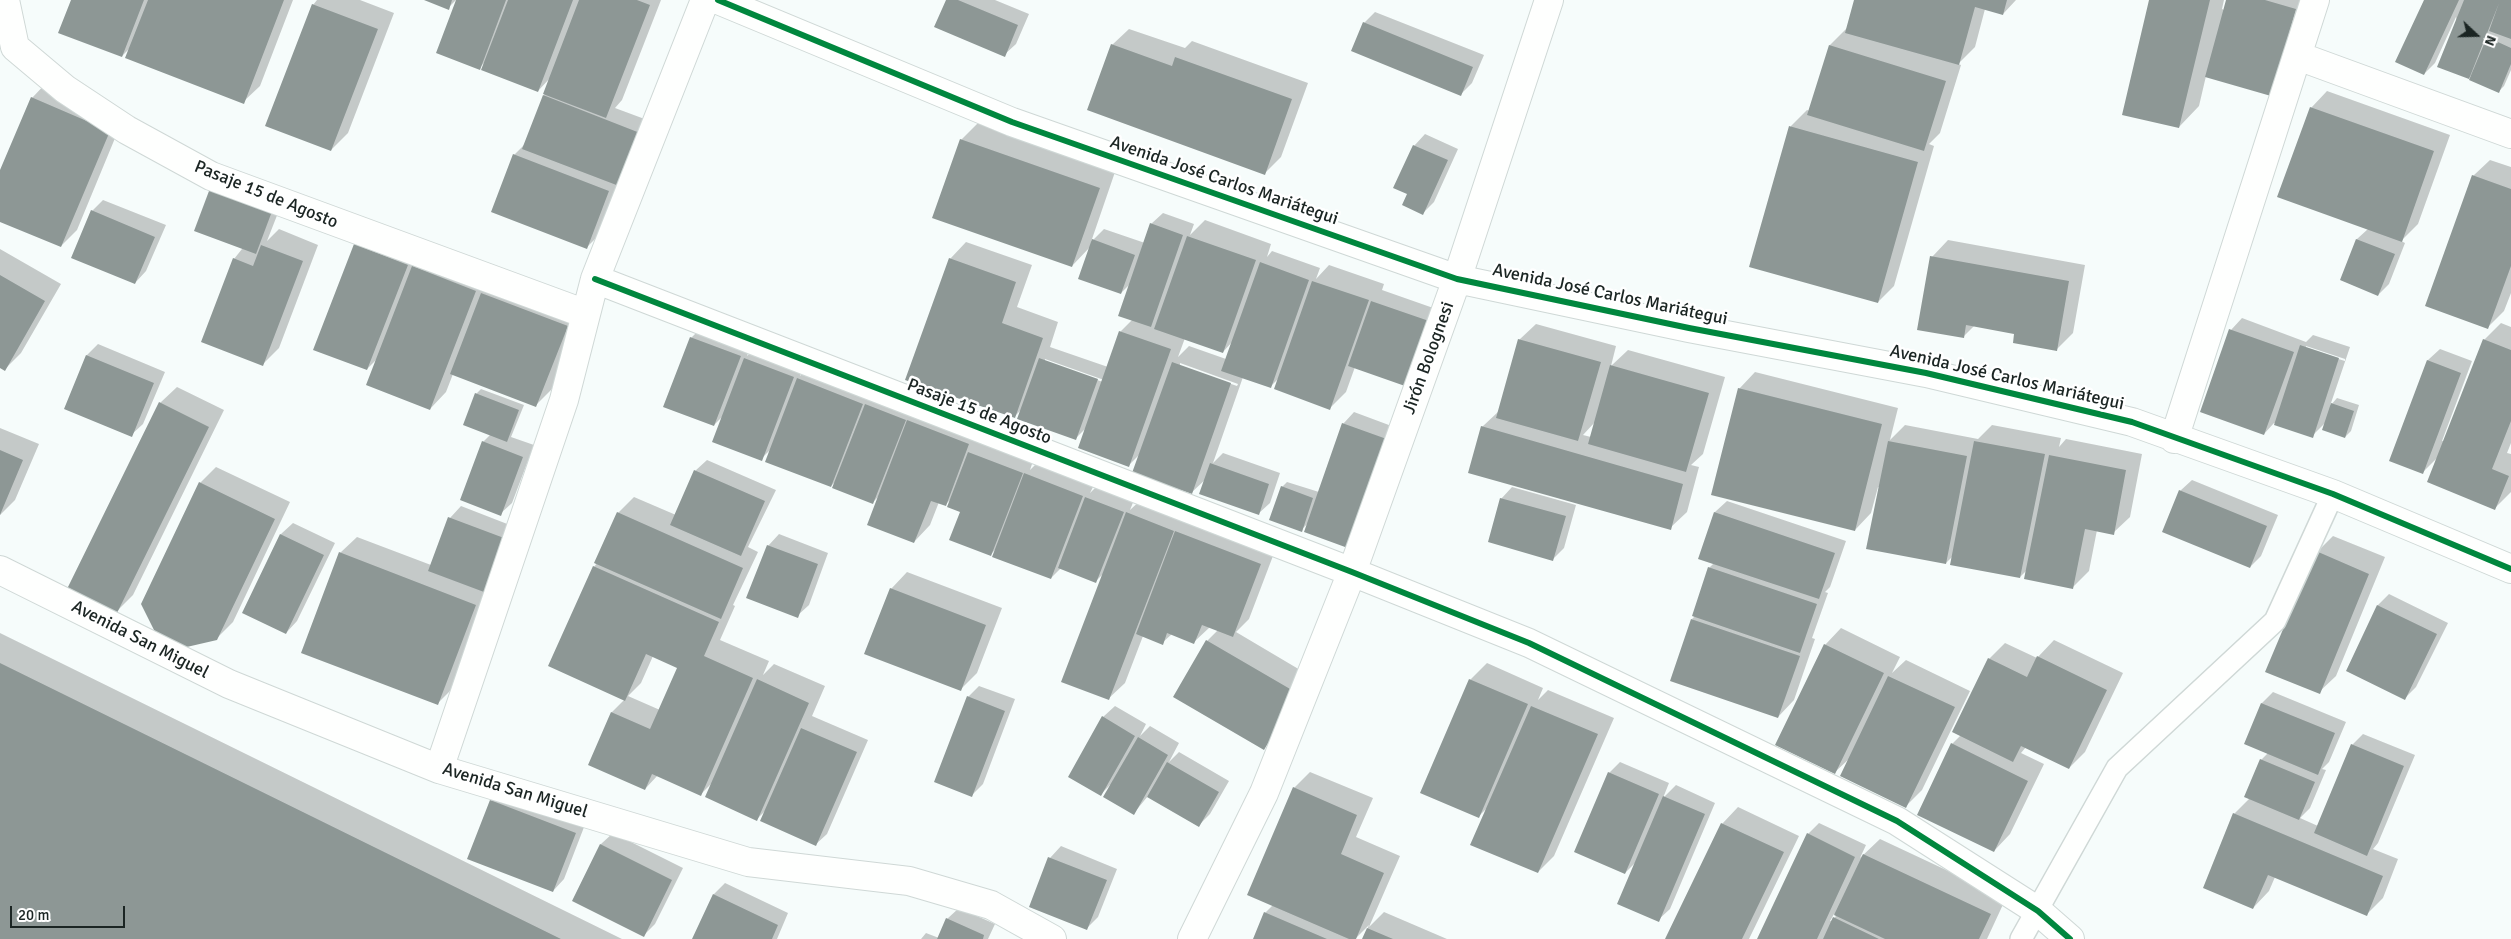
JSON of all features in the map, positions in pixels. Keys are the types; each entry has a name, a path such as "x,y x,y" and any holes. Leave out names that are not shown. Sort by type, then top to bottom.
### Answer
{"street":[{"name":"Pasaje 15 de Agosto","path":"5,0 15,47 65,89 127,130 211,176 586,314"},
{"path":"439,769 564,400 595,279 705,0"},
{"name":"Avenida José Carlos Mariátegui","path":"718,0 1012,122 1458,279 1689,328 1926,373 2132,422 2174,439 2333,494 2511,569"},
{"name":"Jirón Bolognesi","path":"1192,939 1264,793 1352,572 1458,279 1549,0"},
{"path":"2174,439 2316,0"},
{"path":"2298,56 2511,134"},
{"name":"Pasaje 15 de Agosto","path":"595,279 1352,572 1529,644 1896,821 2038,911 2070,939"},
{"name":"Avenida San Miguel","path":"0,570 229,684 439,769 748,862 909,881 991,905 1052,939"}],"lane":[{"path":"2021,939 2117,768 2275,621 2333,494"}],"building":[{"path":"71,0 144,0 122,57 58,33"},
{"path":"148,0 284,0 244,104 125,58"},
{"path":"424,0 452,0 449,10"},
{"path":"456,0 506,0 480,70 436,53"},
{"path":"508,0 573,0 538,92 481,70"},
{"path":"579,0 637,0 650,5 606,118 543,94"},
{"path":"946,0 958,0 1018,25 1005,57 934,27"},
{"path":"1854,0 2007,0 2003,15 1975,7 1959,65 1845,33"},
{"path":"2149,0 2210,0 2179,128 2122,115"},
{"path":"2226,0 2265,0 2296,9 2271,96 2205,77"},
{"path":"2424,0 2459,0 2424,75 2395,62"},
{"path":"2464,0 2511,0 2511,39 2489,31 2499,3 2469,79 2437,67"},
{"path":"312,4 378,29 331,151 265,126"},
{"path":"1363,22 1473,67 1461,96 1351,51"},
{"path":"2487,37 2511,48 2511,64 2499,93 2469,80"},
{"path":"1111,44 1172,66 1175,57 1292,99 1265,175 1087,110"},
{"path":"1829,45 1946,81 1924,151 1807,115"},
{"path":"543,95 640,133 619,186 522,149"},
{"path":"31,97 110,131 61,247 0,222 0,170"},
{"path":"2310,107 2434,151 2402,242 2277,197"},
{"path":"1789,126 1918,162 1878,303 1749,267"},
{"path":"960,139 1100,188 1072,267 932,218"},
{"path":"1413,145 1448,160 1423,215 1402,205 1407,194 1393,188"},
{"path":"513,154 609,191 587,249 491,212"},
{"path":"2472,175 2511,189 2511,266 2488,329 2425,306"},
{"path":"212,183 274,206 256,254 194,231"},
{"path":"91,210 155,237 135,284 71,258"},
{"path":"1150,223 1183,235 1151,327 1118,316"},
{"path":"1187,236 1256,260 1223,353 1154,329"},
{"path":"1092,239 1135,255 1121,294 1078,279"},
{"path":"2356,239 2395,254 2378,296 2340,280"},
{"path":"354,244 408,265 367,370 313,350"},
{"path":"261,245 303,261 263,366 201,342 233,258 253,266"},
{"path":"1930,256 2069,281 2057,351 2013,343 2014,334 1966,325 1964,338 1917,330"},
{"path":"949,258 1016,282 1002,323 1043,338 1015,418 905,380"},
{"path":"1260,262 1309,280 1271,388 1221,371"},
{"path":"412,266 476,291 430,410 366,385"},
{"path":"0,275 45,301 5,371 0,368"},
{"path":"1312,281 1369,300 1330,410 1274,389"},
{"path":"481,293 568,326 536,407 450,374"},
{"path":"1371,301 1429,321 1405,386 1348,366"},
{"path":"2229,329 2294,352 2264,435 2200,412"},
{"path":"1119,331 1171,349 1129,467 1078,448"},
{"path":"690,337 741,356 714,426 663,407"},
{"path":"1518,339 1601,362 1578,441 1496,418"},
{"path":"2483,339 2511,350 2511,421 2492,469 2509,476 2495,510 2427,482"},
{"path":"2300,345 2339,358 2313,438 2274,425"},
{"path":"86,355 154,383 132,437 64,409"},
{"path":"744,358 794,377 762,461 712,442"},
{"path":"1039,358 1098,379 1076,440 1017,419"},
{"path":"2427,360 2461,373 2423,474 2389,461"},
{"path":"1172,362 1231,383 1192,494 1132,473"},
{"path":"1610,365 1709,393 1686,472 1588,444"},
{"path":"797,378 863,404 831,487 765,462"},
{"path":"1738,388 1882,424 1855,531 1711,495"},
{"path":"475,393 519,410 507,442 463,425"},
{"path":"159,402 209,427 117,613 67,589"},
{"path":"2331,403 2354,411 2345,438 2322,430"},
{"path":"865,404 906,420 873,504 832,488"},
{"path":"907,420 969,444 946,506 931,501 914,543 867,525"},
{"path":"1342,423 1395,442 1356,551 1304,532"},
{"path":"1481,426 1683,484 1671,530 1468,473"},
{"path":"482,441 523,457 501,516 460,500"},
{"path":"1888,441 1967,456 1946,564 1866,549"},
{"path":"1974,441 2045,454 2020,578 1950,565"},
{"path":"0,450 23,460 0,515"},
{"path":"968,452 1023,473 991,556 949,540 960,512 947,507"},
{"path":"2049,455 2126,470 2114,535 2085,529 2073,589 2024,579"},
{"path":"1210,463 1269,484 1259,515 1199,494"},
{"path":"694,470 765,501 741,556 670,525"},
{"path":"1024,473 1083,496 1051,579 992,557"},
{"path":"199,482 275,519 217,640 165,652 141,604"},
{"path":"1281,486 1313,498 1302,532 1269,520"},
{"path":"2179,490 2267,526 2250,568 2162,532"},
{"path":"1085,497 1124,512 1096,583 1058,568"},
{"path":"1500,498 1566,516 1553,561 1488,542"},
{"path":"617,512 743,568 721,619 594,563"},
{"path":"1126,512 1174,531 1109,700 1061,682"},
{"path":"1714,512 1835,553 1819,599 1698,559"},
{"path":"448,517 504,538 484,592 428,571"},
{"path":"1175,531 1261,564 1233,637 1202,625 1194,644 1167,633 1163,645 1136,634"},
{"path":"280,534 324,555 286,634 242,613"},
{"path":"767,545 818,564 798,618 746,598"},
{"path":"2316,551 2369,574 2320,694 2265,672"},
{"path":"339,552 476,605 438,705 301,653"},
{"path":"593,566 719,622 704,656 753,678 701,796 652,774 645,790 588,765 611,712 650,729 677,668 646,654 625,701 548,666"},
{"path":"1708,567 1817,604 1800,653 1692,616"},
{"path":"890,588 986,625 961,691 864,654"},
{"path":"2377,605 2437,634 2405,700 2346,671"},
{"path":"1691,619 1800,656 1778,718 1670,681"},
{"path":"1206,640 1297,693 1264,750 1173,697"},
{"path":"1824,644 1884,673 1835,774 1775,745"},
{"path":"2037,656 2107,690 2069,769 2021,746 2013,762 1952,732 1988,658 2027,677"},
{"path":"0,663 561,939 0,939"},
{"path":"1888,676 1955,707 1906,808 1840,776"},
{"path":"757,679 809,703 757,821 705,797"},
{"path":"1469,679 1528,704 1479,818 1420,793"},
{"path":"967,696 1005,711 972,797 934,782"},
{"path":"2261,703 2335,733 2318,775 2244,744"},
{"path":"1531,706 1598,734 1538,873 1470,845"},
{"path":"1102,716 1135,736 1101,796 1068,777"},
{"path":"801,728 857,752 816,846 760,821"},
{"path":"1138,737 1168,755 1134,815 1103,797"},
{"path":"1951,743 2028,781 1994,852 1917,815"},
{"path":"2351,744 2404,766 2367,856 2314,833"},
{"path":"2260,759 2315,782 2299,820 2244,797"},
{"path":"1167,762 1219,792 1199,827 1147,797"},
{"path":"1608,772 1659,794 1625,874 1574,852"},
{"path":"1293,787 1357,815 1341,854 1384,873 1356,939 1349,939 1247,895"},
{"path":"1663,796 1705,814 1659,922 1617,904"},
{"path":"490,800 576,833 553,892 467,859"},
{"path":"2233,813 2383,876 2367,916 2268,875 2253,909 2203,888"},
{"path":"1721,823 1784,852 1742,939 1665,939"},
{"path":"1807,833 1855,857 1817,939 1757,939"},
{"path":"600,844 672,880 644,937 572,901"},
{"path":"1863,854 1991,914 1979,939 1885,939 1834,915"},
{"path":"1048,857 1107,880 1087,930 1029,907"},
{"path":"713,894 778,925 772,939 692,939"},
{"path":"1264,912 1327,939 1253,939"},
{"path":"1833,917 1879,939 1823,939"},
{"path":"946,918 984,935 983,939 937,939"},
{"path":"1367,928 1393,939 1362,939"}],"cycle path":[{"path":"718,0 1012,122 1457,279 1689,328 1926,373 2132,422 2333,494 2511,569"},
{"path":"595,279 1352,572 1529,643 1897,821 2038,911 2070,939"}]}
